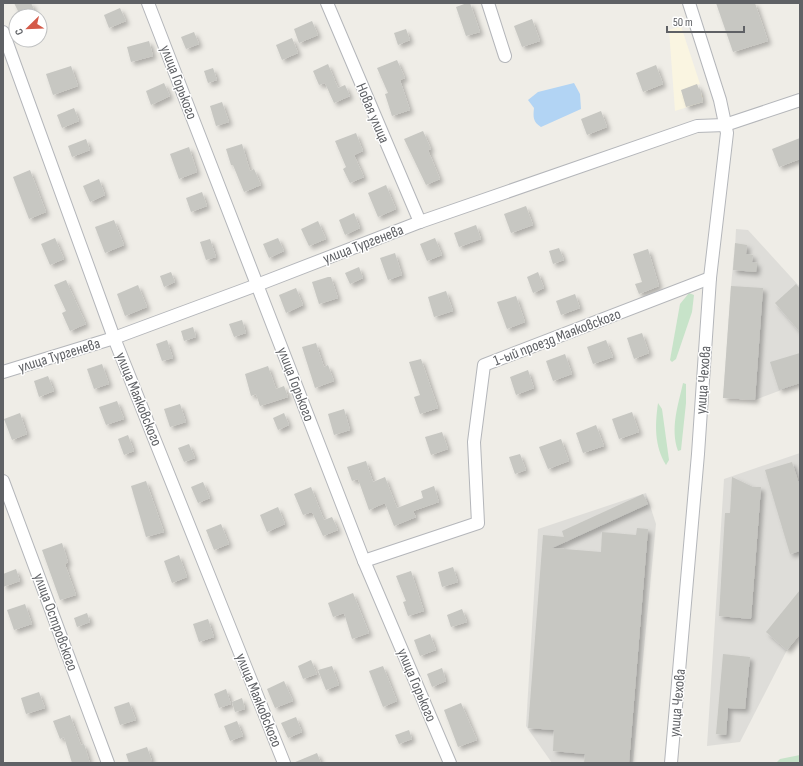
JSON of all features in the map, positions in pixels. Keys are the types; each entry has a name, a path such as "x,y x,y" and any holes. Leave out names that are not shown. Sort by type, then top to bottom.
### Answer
{"street":[{"name":"улица Горького","path":"148,3 364,561 450,763"},
{"name":"Новая улица","path":"327,3 420,222"},
{"path":"488,3 506,56"},
{"name":"улица Чехова","path":"671,763 698,454 710,278 727,133 720,100 690,3"},
{"name":"улица Маяковского","path":"3,32 114,338 284,763"},
{"name":"улица Тургенева","path":"3,372 114,338 420,222 697,126 725,125 800,100"},
{"name":"1-ый проезд Маяковского","path":"364,561 478,523 474,442 484,365 710,278"},
{"name":"улица Островского","path":"3,481 108,763"}],"shaded area":[{"path":"681,26 700,84 697,85 703,97 703,102 675,111 669,30"},
{"path":"736,229 748,230 800,287 800,383 755,400 723,398 734,255 737,255 737,248 735,248"},
{"path":"800,453 800,634 787,650 740,742 707,746 724,479"},
{"path":"646,493 656,524 633,763 552,763 526,726 538,529"}],"green space":[{"path":"689,293 694,295 692,312 676,359 672,362 670,360 680,304"},
{"path":"683,383 686,384 686,403 681,450 678,451 675,425"},
{"path":"658,403 662,409 669,460 666,465 657,443 656,419"},
{"path":"800,755 800,763 776,763 780,759"}],"water":[{"path":"574,83 580,94 581,109 541,127 538,125 534,119 534,108 528,100 538,92"}],"building":[{"path":"14,3 31,3 34,8 16,8"},
{"path":"470,3 480,32 466,36 456,7"},
{"path":"716,3 755,3 768,41 733,52"},
{"path":"120,8 126,21 109,28 104,15"},
{"path":"532,19 540,41 522,47 514,26"},
{"path":"312,21 318,35 299,43 294,29"},
{"path":"406,29 410,40 398,45 394,33"},
{"path":"194,32 199,44 186,49 181,37"},
{"path":"292,38 298,53 282,60 276,45"},
{"path":"149,41 153,56 131,62 127,47"},
{"path":"397,60 405,78 400,80 410,110 392,116 385,94 388,93 377,68"},
{"path":"328,64 338,88 345,85 350,96 334,103 325,83 319,85 313,71"},
{"path":"656,65 663,84 643,92 636,73"},
{"path":"71,66 78,86 53,95 46,74"},
{"path":"213,68 217,80 208,83 204,71"},
{"path":"164,83 170,96 151,105 146,91"},
{"path":"697,84 699,89 700,88 703,102 686,107 681,90"},
{"path":"222,102 229,122 216,126 210,106"},
{"path":"74,108 79,121 62,128 57,115"},
{"path":"601,111 607,127 587,135 581,119"},
{"path":"423,131 431,149 428,150 440,179 426,185 404,139"},
{"path":"356,133 363,151 354,155 364,177 350,183 343,169 346,167 335,141"},
{"path":"800,138 800,159 779,167 772,149"},
{"path":"86,139 90,150 72,157 68,146"},
{"path":"242,144 250,171 254,169 261,185 244,192 233,165 231,165 226,149"},
{"path":"189,147 197,172 179,179 170,154"},
{"path":"30,170 46,212 29,219 13,177"},
{"path":"99,179 105,195 90,202 83,186"},
{"path":"386,185 396,209 378,217 368,193"},
{"path":"202,192 207,206 191,212 186,198"},
{"path":"526,206 533,225 511,233 504,214"},
{"path":"354,213 360,228 345,235 339,220"},
{"path":"114,220 124,245 105,253 95,227"},
{"path":"318,221 326,239 309,246 301,229"},
{"path":"476,225 481,239 459,247 454,233"},
{"path":"55,238 64,259 50,265 41,244"},
{"path":"278,238 284,251 269,258 263,244"},
{"path":"435,238 442,255 427,261 420,244"},
{"path":"210,239 216,257 206,260 200,242"},
{"path":"735,243 747,245 746,254 753,255 752,262 757,263 756,272 733,270"},
{"path":"559,248 564,260 553,264 549,251"},
{"path":"648,249 659,286 639,294 635,284 642,282 633,254"},
{"path":"395,253 402,275 388,280 380,258"},
{"path":"359,267 363,278 350,284 345,273"},
{"path":"171,272 175,282 164,287 160,276"},
{"path":"538,272 544,288 533,293 527,277"},
{"path":"331,277 338,298 319,304 312,282"},
{"path":"66,280 86,324 70,331 62,313 66,311 54,285"},
{"path":"796,284 800,289 800,332 775,303"},
{"path":"138,285 147,307 125,316 117,294"},
{"path":"731,286 763,288 755,400 723,398"},
{"path":"296,288 303,305 286,313 279,295"},
{"path":"446,291 453,311 434,317 428,297"},
{"path":"575,294 580,308 561,315 556,301"},
{"path":"516,296 525,322 507,329 497,302"},
{"path":"242,320 246,333 234,337 229,324"},
{"path":"193,327 196,337 184,341 181,331"},
{"path":"642,333 649,353 634,359 627,338"},
{"path":"167,340 173,358 162,361 156,344"},
{"path":"606,340 613,357 593,364 587,347"},
{"path":"316,343 324,367 328,365 334,381 315,388 302,347"},
{"path":"800,353 800,383 779,390 770,362"},
{"path":"565,354 572,374 553,381 546,361"},
{"path":"421,359 438,408 420,414 414,397 420,395 409,362"},
{"path":"102,364 109,384 94,389 87,369"},
{"path":"268,366 276,389 284,386 288,397 260,406 256,394 251,396 245,374"},
{"path":"528,370 534,388 516,395 510,377"},
{"path":"48,376 54,391 39,397 34,381"},
{"path":"117,401 124,419 106,425 99,407"},
{"path":"180,404 186,422 170,427 164,409"},
{"path":"344,409 350,430 334,435 328,414"},
{"path":"632,412 639,432 619,439 612,419"},
{"path":"20,413 27,434 12,440 4,419"},
{"path":"284,413 289,425 278,430 273,418"},
{"path":"596,425 604,446 583,453 576,433"},
{"path":"442,432 448,449 431,455 425,437"},
{"path":"128,435 134,451 124,455 118,439"},
{"path":"561,439 569,461 548,469 539,447"},
{"path":"189,444 195,458 184,462 178,448"},
{"path":"520,454 526,470 515,474 509,457"},
{"path":"366,461 373,482 385,477 397,508 423,498 421,491 434,486 439,502 413,511 416,517 394,526 385,503 369,510 358,479 352,481 347,467"},
{"path":"792,462 800,487 800,551 790,554 765,470"},
{"path":"732,477 753,487 761,487 751,619 719,616 725,513 730,513"},
{"path":"146,481 164,532 146,537 131,486"},
{"path":"203,482 210,498 198,503 191,487"},
{"path":"311,487 324,520 332,517 338,530 323,536 312,512 303,515 294,494"},
{"path":"643,494 648,504 552,548 601,552 602,532 636,535 637,528 648,529 629,763 584,763 585,754 553,751 554,730 528,728 543,535 564,537 562,531"},
{"path":"278,507 285,524 267,532 260,515"},
{"path":"221,524 229,544 214,550 206,530"},
{"path":"62,543 68,562 65,564 76,595 60,600 42,550"},
{"path":"179,555 187,577 172,583 164,561"},
{"path":"453,567 458,582 442,587 438,572"},
{"path":"16,569 20,581 3,587 3,574"},
{"path":"411,571 424,611 408,616 403,602 406,601 396,576"},
{"path":"800,590 800,634 787,650 766,632"},
{"path":"353,593 369,633 352,639 344,613 333,617 328,603"},
{"path":"25,604 32,624 14,630 7,610"},
{"path":"462,609 467,622 451,627 447,615"},
{"path":"87,613 90,622 77,627 74,618"},
{"path":"208,619 214,637 199,642 193,624"},
{"path":"430,634 436,650 420,656 414,640"},
{"path":"723,654 750,657 745,709 728,708 726,735 716,734"},
{"path":"311,660 317,674 303,679 298,666"},
{"path":"332,666 339,685 326,690 318,670"},
{"path":"383,666 397,701 383,707 369,671"},
{"path":"442,668 446,681 432,687 427,674"},
{"path":"284,681 293,701 275,708 267,689"},
{"path":"226,689 231,704 219,708 214,694"},
{"path":"39,692 45,708 26,714 21,698"},
{"path":"242,698 245,709 235,712 232,702"},
{"path":"129,702 136,720 120,725 114,707"},
{"path":"461,703 477,740 458,747 444,710"},
{"path":"70,715 81,745 84,744 90,763 72,763 64,737 60,739 53,721"},
{"path":"296,717 302,732 288,738 281,723"},
{"path":"237,721 243,736 230,741 224,726"},
{"path":"409,730 412,739 399,744 395,735"},
{"path":"147,747 152,761 129,763 126,754"},
{"path":"317,753 321,763 293,763"}]}
